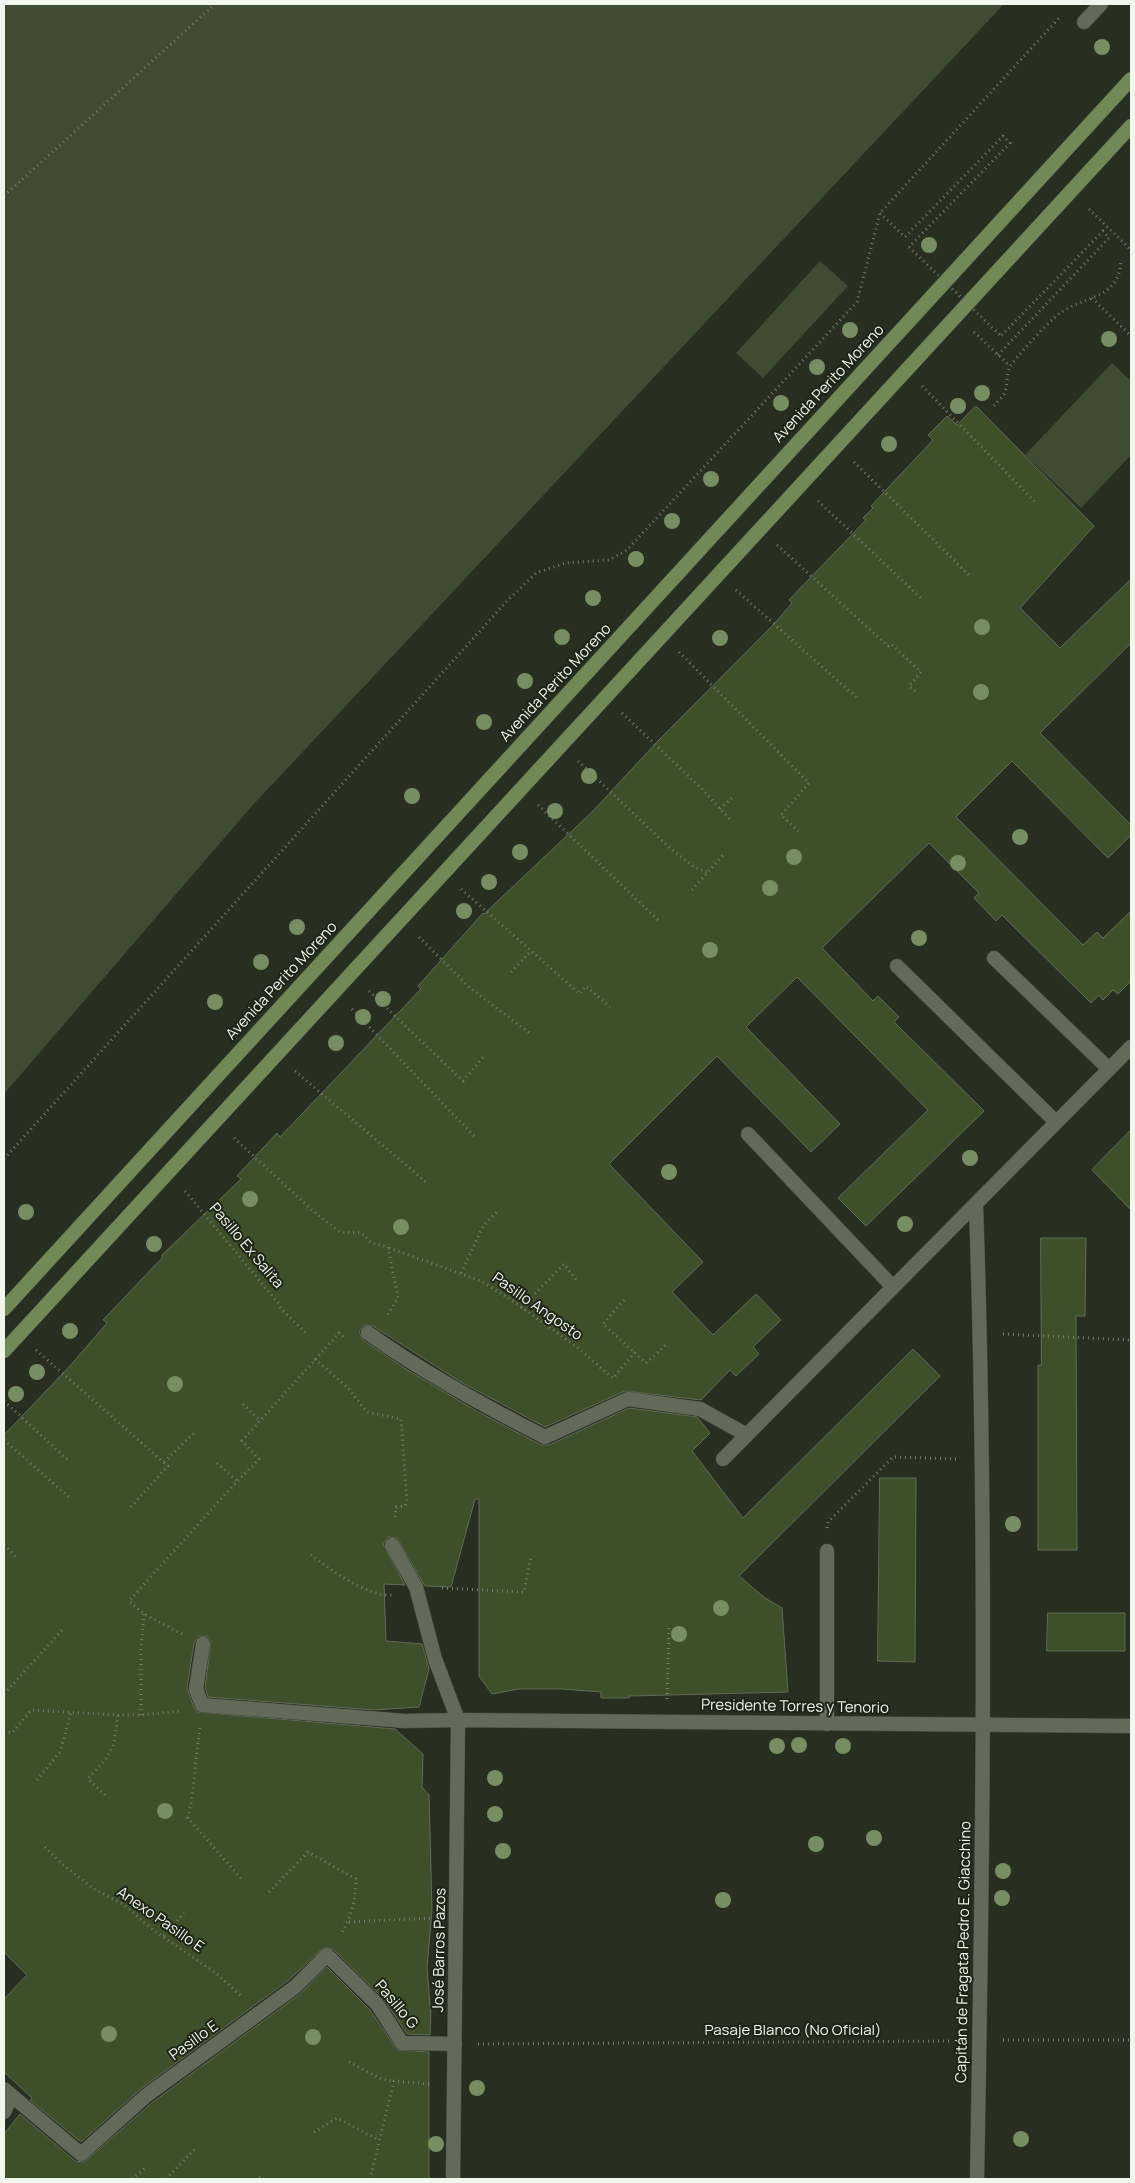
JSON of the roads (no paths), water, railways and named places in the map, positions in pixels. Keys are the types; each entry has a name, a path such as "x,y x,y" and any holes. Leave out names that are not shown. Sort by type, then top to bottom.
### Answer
{"main road":[{"name":"Avenida Perito Moreno","path":"4,1308 1131,78"},
{"path":"4,1351 1131,126"}],"street":[{"path":"1084,22 1101,4"},
{"path":"994,958 1109,1069"},
{"path":"897,966 1056,1122"},
{"path":"723,1460 1131,1047"},
{"path":"748,1134 893,1287"},
{"name":"Capitán de Fragata Pedro E. Giacchino","path":"976,1204 980,1333 983,1726 977,2179"},
{"path":"368,1333 420,1368 480,1404 545,1437 628,1399 700,1409 747,1435"},
{"path":"392,1545 417,1591 435,1659 458,1720"},
{"path":"827,1551 827,1724"},
{"name":"Presidente Torres y Tenorio","path":"203,1644 196,1689 202,1705 405,1721 1131,1726"},
{"name":"José Barros Pazos","path":"453,2179 458,1720"},
{"name":"Pasillo G","path":"327,1955 377,2004 402,2043 455,2044"},
{"name":"Pasillo E","path":"7,2092 81,2154 147,2096 295,1987 327,1955"},
{"path":"4,2112 7,2092"}]}
